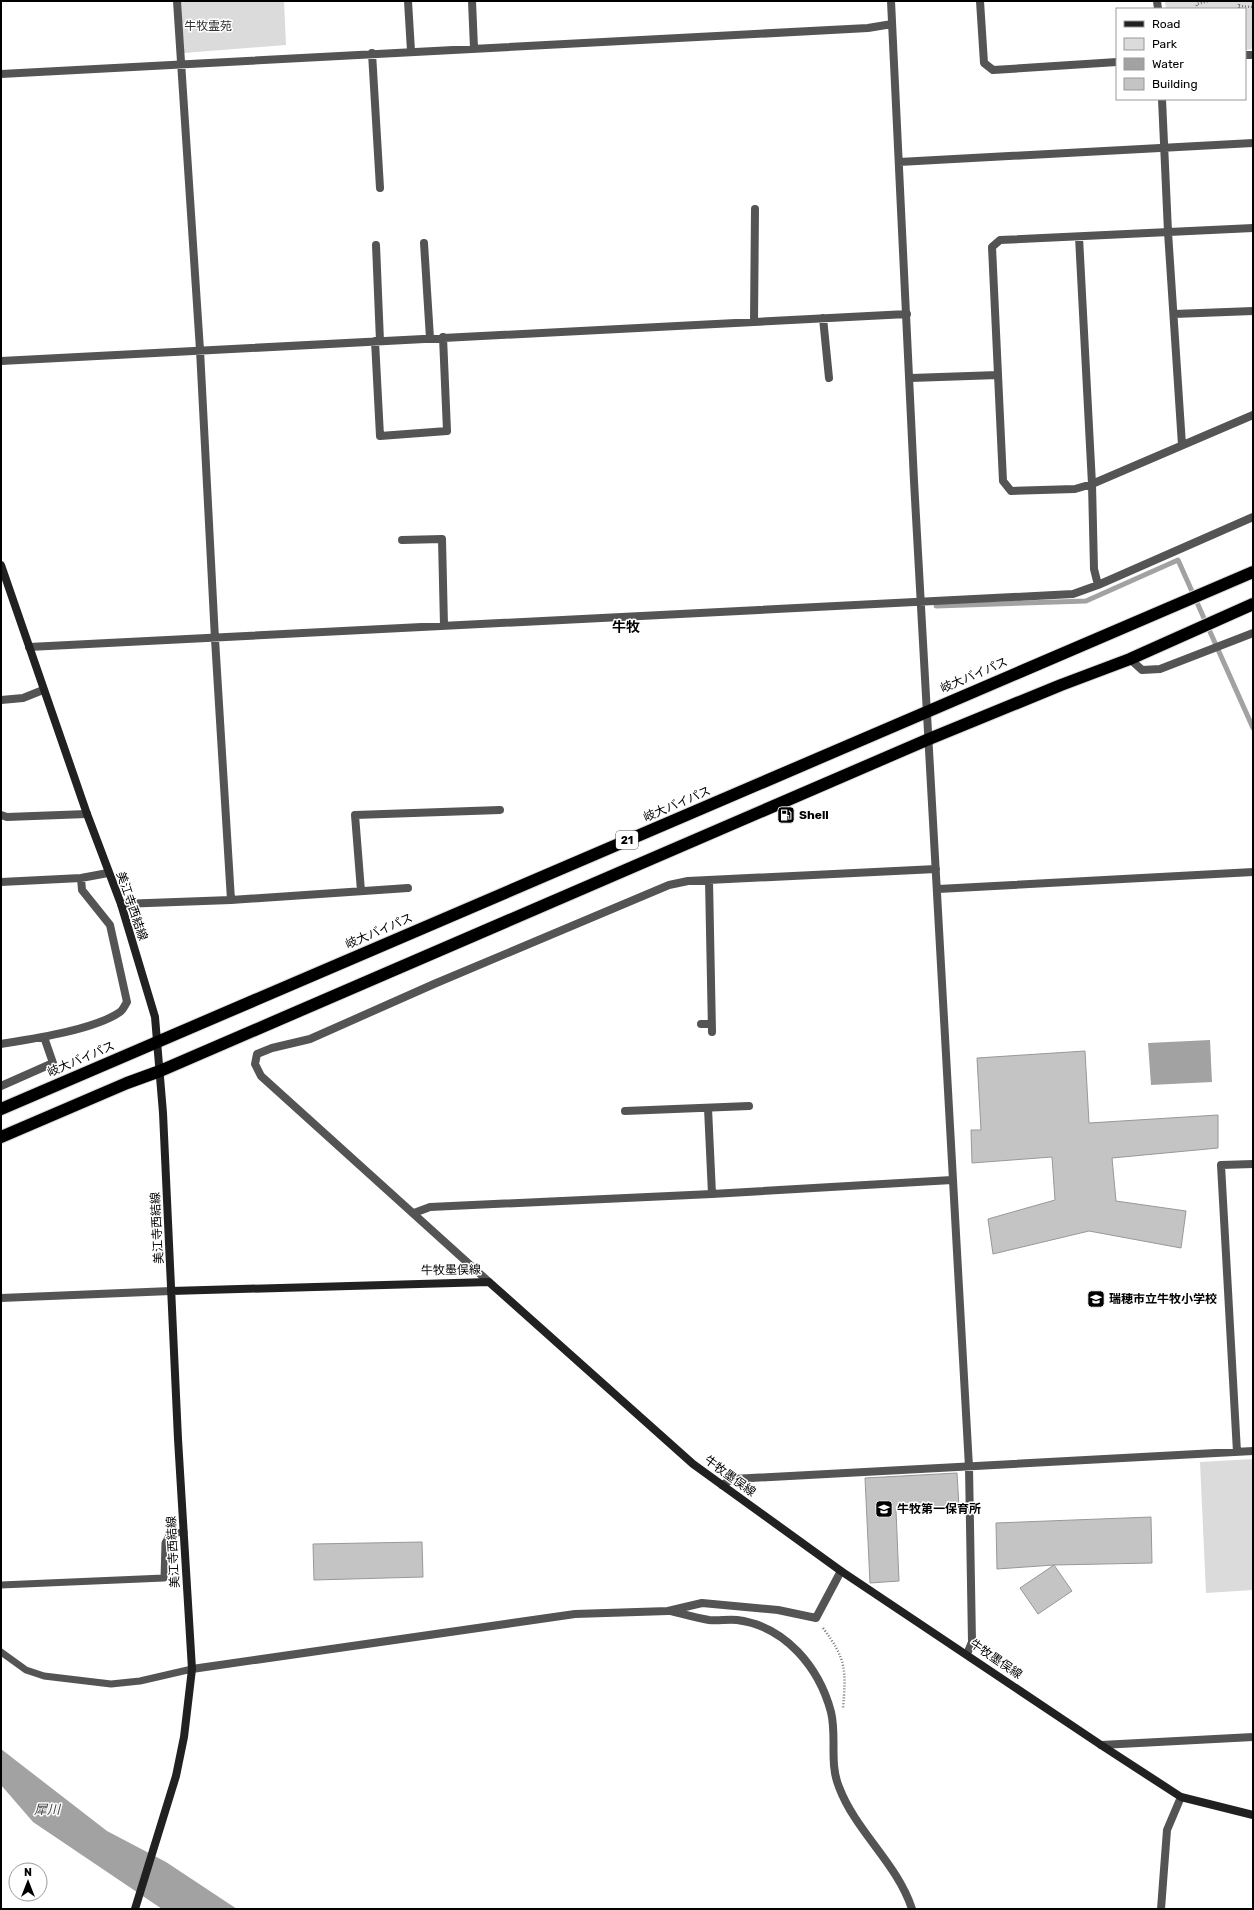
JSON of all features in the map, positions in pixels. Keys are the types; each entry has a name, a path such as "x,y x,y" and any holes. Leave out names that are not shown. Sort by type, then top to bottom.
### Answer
{"highway":[{"name":"岐大バイパス","path":"1,1109 927,710 1253,572"},
{"name":"21","path":"1,1136 127,1083 160,1071 929,739 1061,685 1130,659 1253,604"}],"main road":[{"name":"美江寺西結線","path":"1,565 43,690 108,873 121,904 155,1017 163,1113 171,1292 192,1669 184,1737 176,1776 135,1909"},
{"name":"牛牧墨俣線","path":"171,1292 489,1282 693,1464 841,1571 1181,1797 1253,1816"}],"street":[{"path":"177,1 200,350 214,639 231,900"},
{"path":"408,1 411,51"},
{"path":"472,1 474,48"},
{"path":"891,1 921,600 969,1467 972,1642 967,1654"},
{"path":"980,1 984,63 993,70 1116,62"},
{"path":"1,74 180,63 868,28 892,24"},
{"path":"372,53 380,188"},
{"path":"1162,100 1168,232 1182,445"},
{"path":"898,162 1253,143"},
{"path":"754,322 755,209"},
{"path":"1253,228 1000,240 992,247 1003,481 1011,491 1075,489 1092,484 1253,415"},
{"path":"1079,236 1092,484 1094,569 1098,585"},
{"path":"424,243 430,338"},
{"path":"376,245 380,436 447,432 443,337"},
{"path":"1174,314 1253,311"},
{"path":"1,362 443,337 907,314"},
{"path":"822,318 829,378"},
{"path":"911,378 998,375"},
{"path":"29,647 214,639 921,600 1073,594 1098,585 1253,517"},
{"path":"402,540 442,539 444,626"},
{"path":"1130,659 1142,670 1160,669 1253,633"},
{"path":"1,700 24,698 43,690"},
{"path":"361,891 355,816 500,810"},
{"path":"1,815 7,817 87,814"},
{"path":"489,1282 261,1076 255,1064 257,1054 272,1048 310,1039 434,984 669,885 688,881 936,869"},
{"path":"938,889 1253,872"},
{"path":"1,882 81,878 108,873"},
{"path":"1,1044 44,1037 99,1021 120,1012 127,1002 110,925 82,890 81,878"},
{"path":"701,1024 711,1028 709,880"},
{"path":"121,904 231,900 408,888"},
{"path":"1,1086 53,1063 44,1037"},
{"path":"625,1111 749,1106"},
{"path":"708,1108 712,1194"},
{"path":"1237,1452 1221,1165 1253,1164"},
{"path":"414,1213 430,1207 712,1194 952,1180"},
{"path":"1,1298 171,1292"},
{"path":"722,1485 732,1479 1253,1451"},
{"path":"192,1669 575,1614 668,1611 702,1603 778,1610 816,1618 841,1571"},
{"path":"668,1611 709,1620 737,1620 759,1626 781,1637 798,1651 818,1679 831,1712 834,1738 834,1774 838,1787 851,1811 898,1880 912,1909"},
{"path":"1101,1745 1253,1737"},
{"path":"1161,1909 1167,1830 1181,1797"}],"lane":[{"path":"1,1585 164,1578 165,1543 170,1534 184,1532"},
{"path":"1,1652 26,1670 44,1676 110,1684 140,1681 192,1669"}],"path":[{"path":"1196,8 1196,4 1209,1"},
{"path":"1239,1 1239,7 1253,7"}],"green space":[{"name":"牛牧霊苑","path":"181,1 284,1 286,45 184,53"},
{"path":"1165,1 1253,1 1253,49 1246,50 1246,8 1166,8"},
{"path":"1253,1459 1253,1590 1206,1593 1200,1462"}],"water":[{"path":"1210,1040 1212,1082 1151,1085 1148,1043"},
{"name":"犀川","path":"1,1749 107,1831 166,1862 237,1909 162,1909 33,1822 1,1785"}],"building":[{"path":"1085,1051 1089,1123 1218,1115 1218,1148 1112,1158 1116,1201 1186,1211 1181,1248 1089,1231 993,1254 988,1219 1055,1200 1052,1157 972,1163 971,1130 981,1130 977,1058"},
{"path":"957,1473 959,1507 896,1510 899,1581 870,1583 865,1478"},
{"path":"1151,1517 1152,1563 1054,1565 997,1569 996,1523"},
{"path":"422,1542 423,1577 314,1580 313,1544"},
{"path":"1054,1565 1072,1591 1038,1614 1020,1588"}],"waterway":[{"path":"936,606 1086,601 1178,560 1253,728"}],"place":[{"name":"Shell","path":"786,815"},
{"name":"瑞穂市立牛牧小学校","path":"1096,1299"},
{"name":"牛牧第一保育所","path":"884,1509"}],"district":[{"name":"牛牧","path":"626,627"}]}
